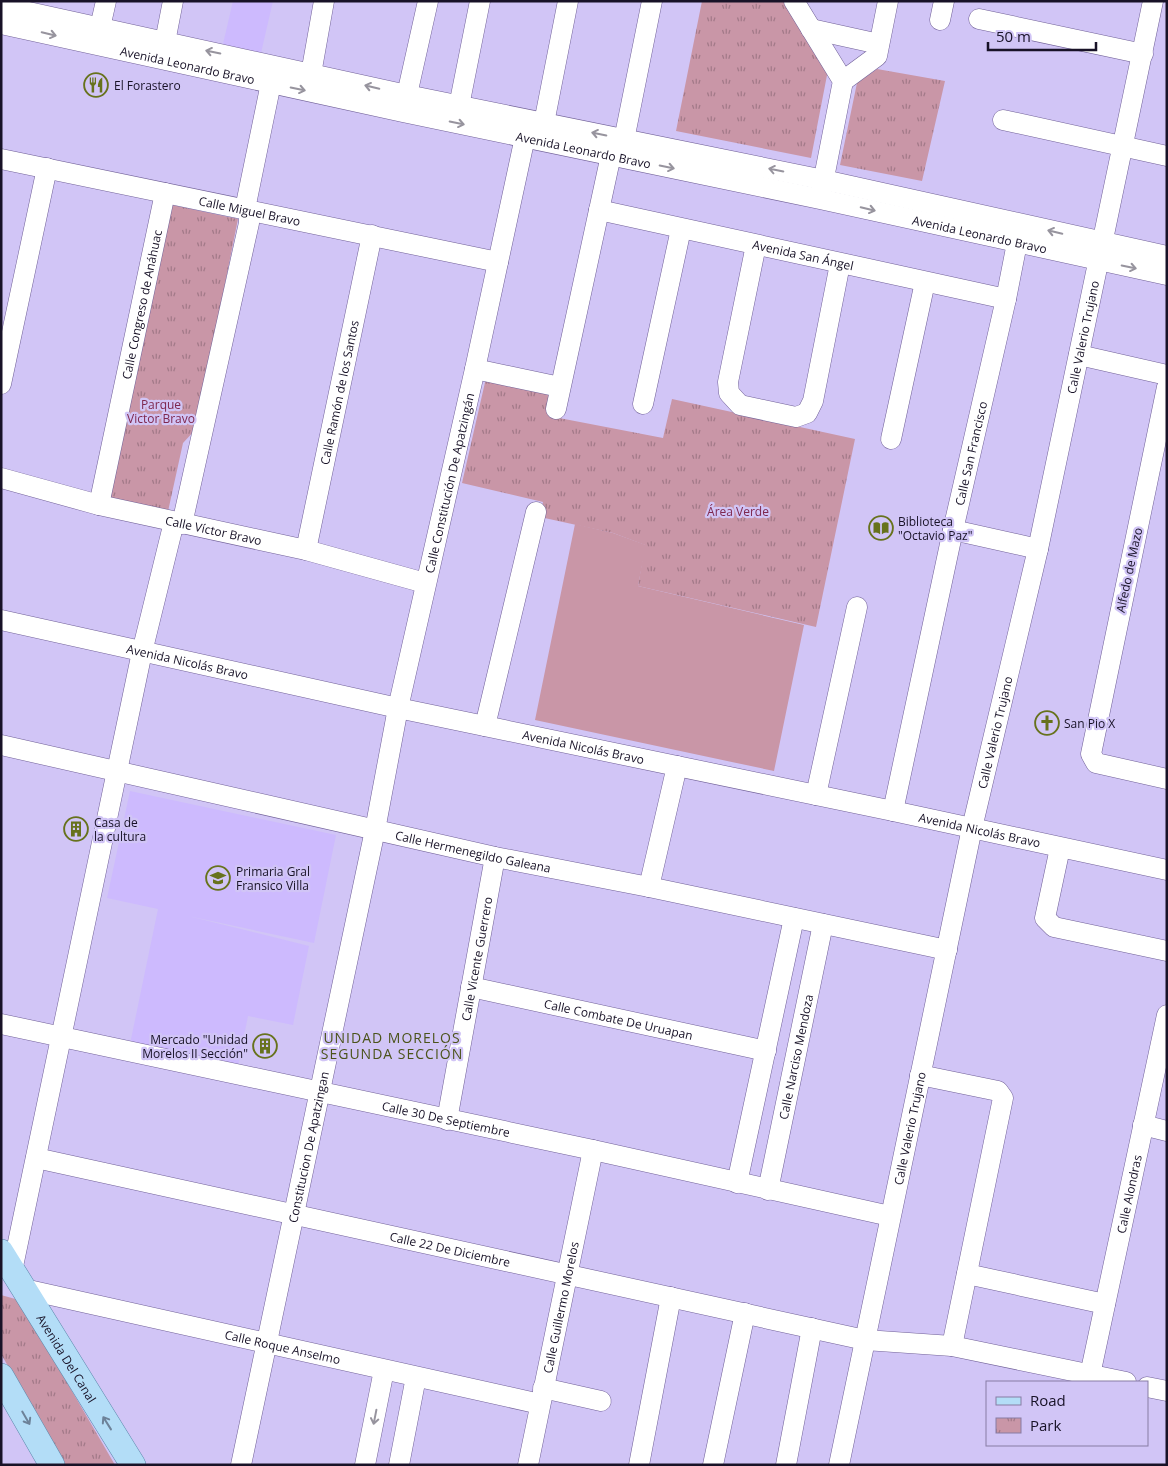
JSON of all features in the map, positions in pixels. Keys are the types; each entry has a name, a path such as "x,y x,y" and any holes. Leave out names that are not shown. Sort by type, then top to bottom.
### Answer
{"main road":[{"name":"Avenida Del Canal","path":"13,1271 133,1465"},
{"path":"1,1376 52,1465"}],"street":[{"path":"98,36 106,1"},
{"path":"165,42 173,1"},
{"path":"311,74 324,1"},
{"path":"405,104 428,1"},
{"path":"459,106 480,1"},
{"path":"544,122 568,1"},
{"path":"624,140 652,1"},
{"path":"794,1 843,80 822,189"},
{"path":"843,80 877,56 888,1"},
{"name":"Calle Valerio Trujano","path":"839,1465 972,828 1038,549 1153,1"},
{"name":"Avenida Leonardo Bravo","path":"1,6 33,7 98,36 271,83 405,104 459,106 544,122 822,189 1100,251 1167,275"},
{"path":"979,19 1143,54"},
{"name":"Avenida Leonardo Bravo","path":"1,24 165,42 311,74 405,104 525,137 611,155 822,189 1017,243 1167,256"},
{"path":"812,29 879,44"},
{"path":"13,1271 142,652 176,522 187,455 192,445 201,443 249,223 247,210 271,83"},
{"path":"1003,120 1167,156"},
{"name":"Calle Constitución De Apatzingán","path":"375,830 398,708 425,583 475,368 525,137"},
{"path":"556,409 611,155"},
{"name":"Calle Miguel Bravo","path":"1,159 498,262"},
{"path":"1,384 47,168"},
{"name":"Calle Congreso de Anáhuac","path":"99,505 165,193"},
{"name":"Avenida San Ángel","path":"599,210 1006,300"},
{"path":"643,404 681,228"},
{"name":"Calle Ramón de los Santos","path":"306,550 372,235"},
{"name":"Calle San Francisco","path":"893,811 1017,243"},
{"path":"756,245 728,382 730,393 740,405 796,417 807,413 813,401 840,264"},
{"path":"891,439 924,282"},
{"path":"1079,355 1167,375"},
{"path":"475,368 560,387"},
{"name":"Alfedo de Mazo","path":"1167,387 1091,754 1096,763 1167,779"},
{"name":"Calle Víctor Bravo","path":"1,478 99,505 306,550 425,583"},
{"path":"485,726 536,512"},
{"path":"954,530 1038,549"},
{"path":"816,795 857,607"},
{"name":"Avenida Nicolás Bravo","path":"1,620 398,708 1167,870"},
{"name":"Calle Hermenegildo Galeana","path":"1,745 495,857 649,887 946,950"},
{"path":"649,887 677,766"},
{"name":"Constitucion De Apatzingan","path":"241,1465 375,830"},
{"path":"1060,848 1045,918 1054,927 1167,951"},
{"name":"Calle Vicente Guerrero","path":"446,1120 495,857"},
{"path":"737,1184 794,918"},
{"name":"Calle Narciso Mendoza","path":"768,1190 823,924"},
{"name":"Calle Combate De Uruapan","path":"472,987 766,1051"},
{"name":"Calle Alondras","path":"1090,1375 1167,1015"},
{"name":"Calle 30 De Septiembre","path":"1,1024 593,1150 737,1184 890,1216"},
{"path":"920,1075 998,1091 1003,1098 952,1346"},
{"path":"1143,1125 1167,1130"},
{"name":"Calle Guillermo Morelos","path":"528,1465 593,1150"},
{"name":"Calle 22 De Diciembre","path":"36,1158 865,1340 952,1346 1121,1381"},
{"name":"Calle Roque Anselmo","path":"13,1271 267,1344 384,1370 416,1377 542,1396 601,1401"},
{"path":"967,1274 1105,1304"},
{"path":"638,1465 671,1297"},
{"path":"713,1465 745,1314"},
{"path":"786,1465 812,1328"},
{"path":"365,1465 384,1370"},
{"path":"399,1465 416,1377"},
{"path":"1148,1387 1167,1391"}],"shaded area":[{"path":"233,1 273,1 261,53 223,44"},
{"path":"130,791 336,835 314,943 188,916 309,946 293,1025 248,1016 238,1066 130,1044 158,909 107,898"}],"green space":[{"path":"702,1 785,1 828,70 811,158 676,131"},
{"path":"877,69 945,81 922,181 840,165 857,83"},
{"name":"Parque Victor Bravo","path":"168,204 238,219 196,429 183,443 167,516 103,502"},
{"name":"Área Verde","path":"486,378 559,395 554,417 663,438 672,399 855,439 816,627 638,586 645,545 613,533 540,517 543,502 462,483"},
{"path":"575,524 613,533 646,545 638,586 804,625 774,771 535,720"},
{"path":"1,1295 19,1300 115,1465 65,1465 1,1354"}],"place":[{"name":"El Forastero","path":"96,85"},
{"name":"Biblioteca \"Octavio Paz\"","path":"881,528"},
{"name":"San Pio X","path":"1047,723"},
{"name":"Casa de la cultura","path":"76,829"},
{"name":"Primaria Gral Fransico Villa","path":"218,878"},
{"name":"Mercado \"Unidad Morelos II Sección\"","path":"265,1046"}],"district":[{"name":"UNIDAD MORELOS SEGUNDA SECCIÓN","path":"392,1046"}]}
